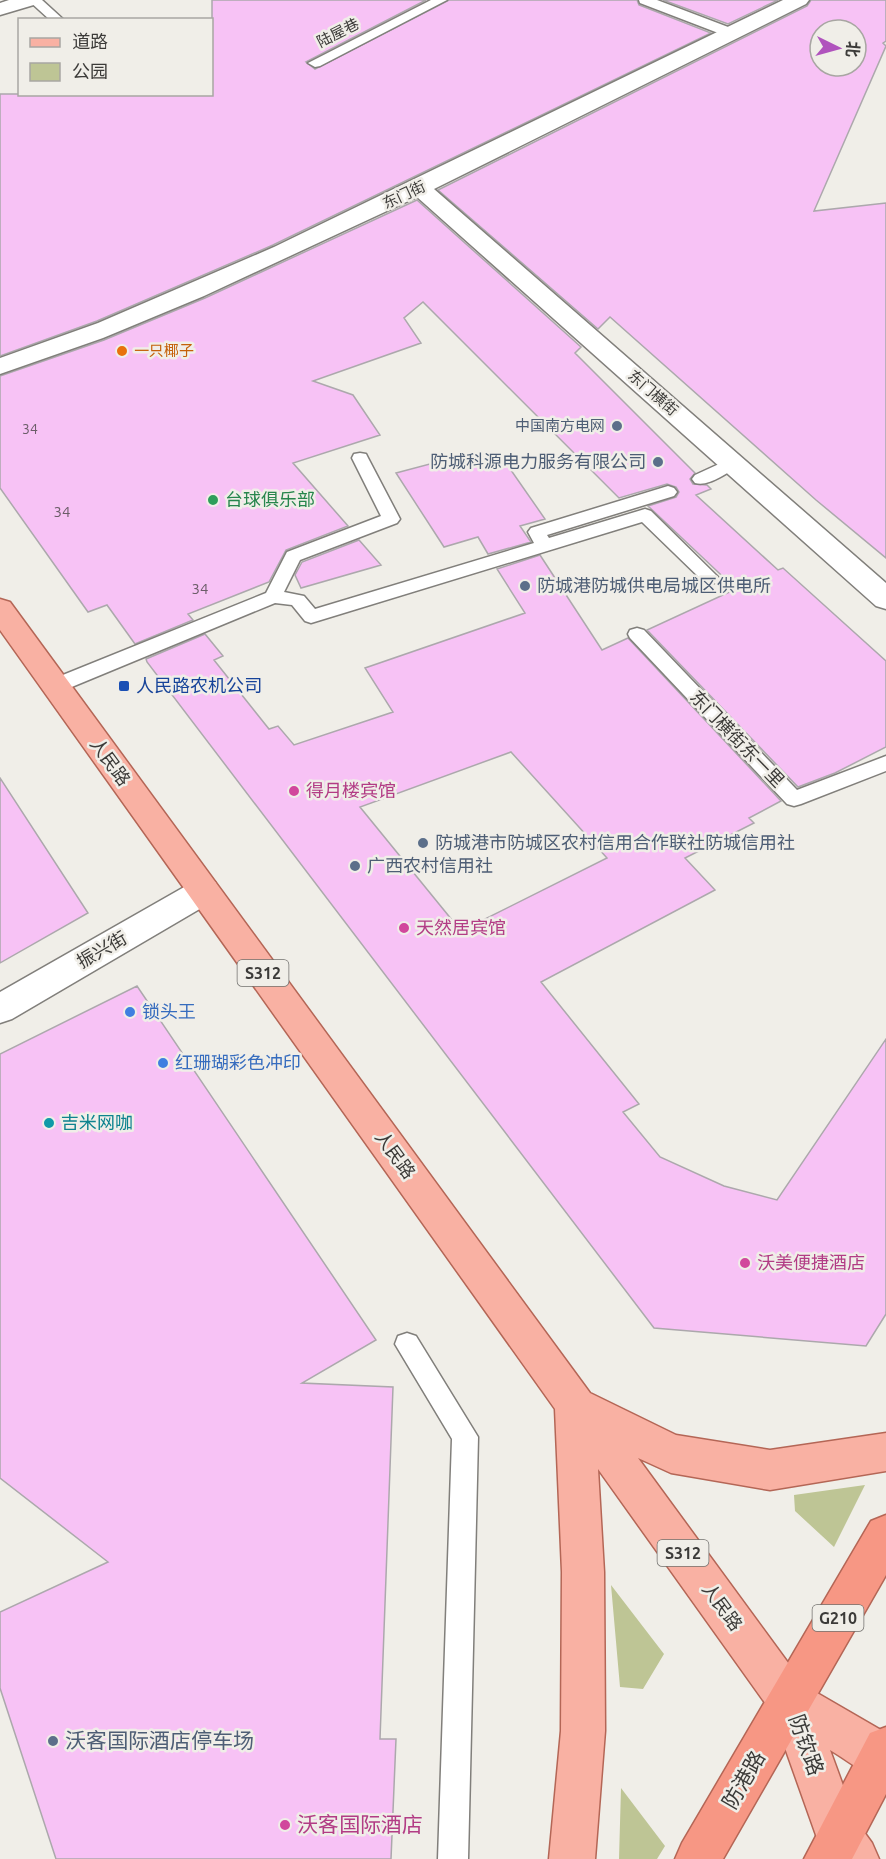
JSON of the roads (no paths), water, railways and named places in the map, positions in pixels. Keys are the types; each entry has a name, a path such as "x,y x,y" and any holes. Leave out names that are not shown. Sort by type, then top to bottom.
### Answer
{"highway":[{"name":"G210","path":"790,1701 886,1535"},
{"name":"防港路","path":"698,1859 790,1701"},
{"path":"841,1851 885,1756"}],"main road":[{"name":"人民路","path":"0,609 790,1701"},
{"path":"575,1404 671,1454 770,1470 886,1452"},
{"path":"572,1859 582,1731 583,1572 575,1404"},
{"name":"防钦路","path":"790,1701 885,1756"},
{"name":"防钦路","path":"790,1701 841,1851"}],"street":[{"path":"0,9 32,0"},
{"name":"东门街","path":"0,366 144,313 420,188 798,0"},
{"name":"东门横街","path":"420,188 886,599"},
{"name":"振兴街","path":"0,1009 204,891"}],"lane":[{"path":"32,0 55,18"},
{"name":"陆屋巷","path":"315,63 441,0"},
{"path":"645,0 730,33"},
{"path":"273,597 293,556 391,519 360,458"},
{"path":"701,479 732,463"},
{"path":"544,546 537,532 668,492"},
{"path":"55,686 273,597 298,600 311,617 645,515 711,579"},
{"name":"东门横街东一里","path":"637,634 794,799 886,763"},
{"path":"407,1344 465,1437 453,1859"}],"place":[{"name":"一只椰子","path":"122,351"},
{"name":"中国南方电网","path":"617,426"},
{"name":"防城科源电力服务有限公司","path":"658,462"},
{"name":"台球俱乐部","path":"213,500"},
{"name":"防城港防城供电局城区供电所","path":"525,586"},
{"name":"人民路农机公司","path":"124,686"},
{"name":"得月楼宾馆","path":"294,791"},
{"name":"防城港市防城区农村信用合作联社防城信用社","path":"423,843"},
{"name":"广西农村信用社","path":"355,866"},
{"name":"天然居宾馆","path":"404,928"},
{"name":"锁头王","path":"130,1012"},
{"name":"红珊瑚彩色冲印","path":"163,1063"},
{"name":"吉米网咖","path":"49,1123"},
{"name":"沃美便捷酒店","path":"745,1263"},
{"name":"沃客国际酒店停车场","path":"53,1741"},
{"name":"沃客国际酒店","path":"285,1825"}]}
